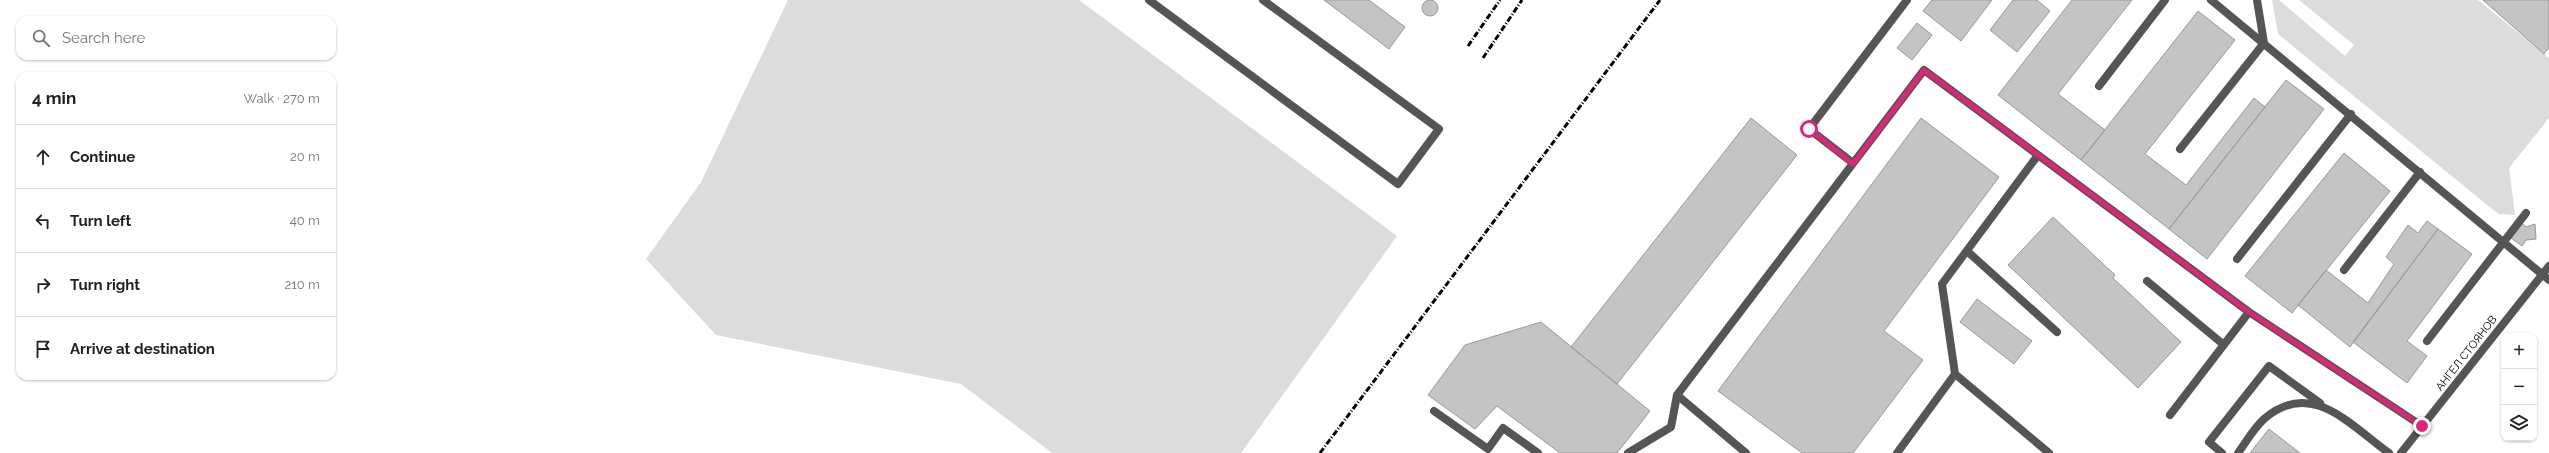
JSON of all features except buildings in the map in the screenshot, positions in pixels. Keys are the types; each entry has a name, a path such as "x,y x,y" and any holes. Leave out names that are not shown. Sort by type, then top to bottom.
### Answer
{"street":[{"path":"1149,0 1398,184 1439,128 1263,0"},
{"path":"1853,164 1809,129 1907,0"},
{"path":"2099,86 2165,0"},
{"path":"2211,0 2264,42 2546,277"},
{"path":"2180,149 2264,42 2257,0"},
{"path":"1628,453 1671,427 1677,395 1924,70 2249,312 2422,426"},
{"path":"2237,259 2351,114"},
{"path":"2038,155 1942,284 1955,374 2049,453"},
{"path":"2344,270 2420,172"},
{"path":"2427,341 2526,213"},
{"path":"1967,251 2057,332"},
{"name":"АНГЕЛ СТОЯНОВ","path":"2401,453 2546,277 2549,266"},
{"path":"2147,281 2224,345"},
{"path":"2170,415 2249,312"},
{"path":"2222,453 2209,442 2269,366 2389,453"},
{"path":"1897,453 1955,374"},
{"path":"1677,395 1746,453"},
{"path":"2238,453 2263,420 2277,409 2306,401 2324,406"},
{"path":"1434,411 1488,448 1503,428 1538,453"}],"shaded area":[{"path":"788,0 1079,0 1397,236 1241,453 1052,453 961,384 716,335 646,259 701,182"},
{"path":"2272,0 2279,0 2345,56 2354,45 2299,0 2478,0 2549,58 2549,118 2509,168 2515,215 2499,214 2492,209 2278,34"}],"railway":[{"path":"1468,46 1500,0"},
{"path":"1483,58 1522,0"},
{"path":"1320,453 1660,0"}],"route":[{"path":"1809,129 1853,164 1924,70 2249,312 2422,426"}]}
